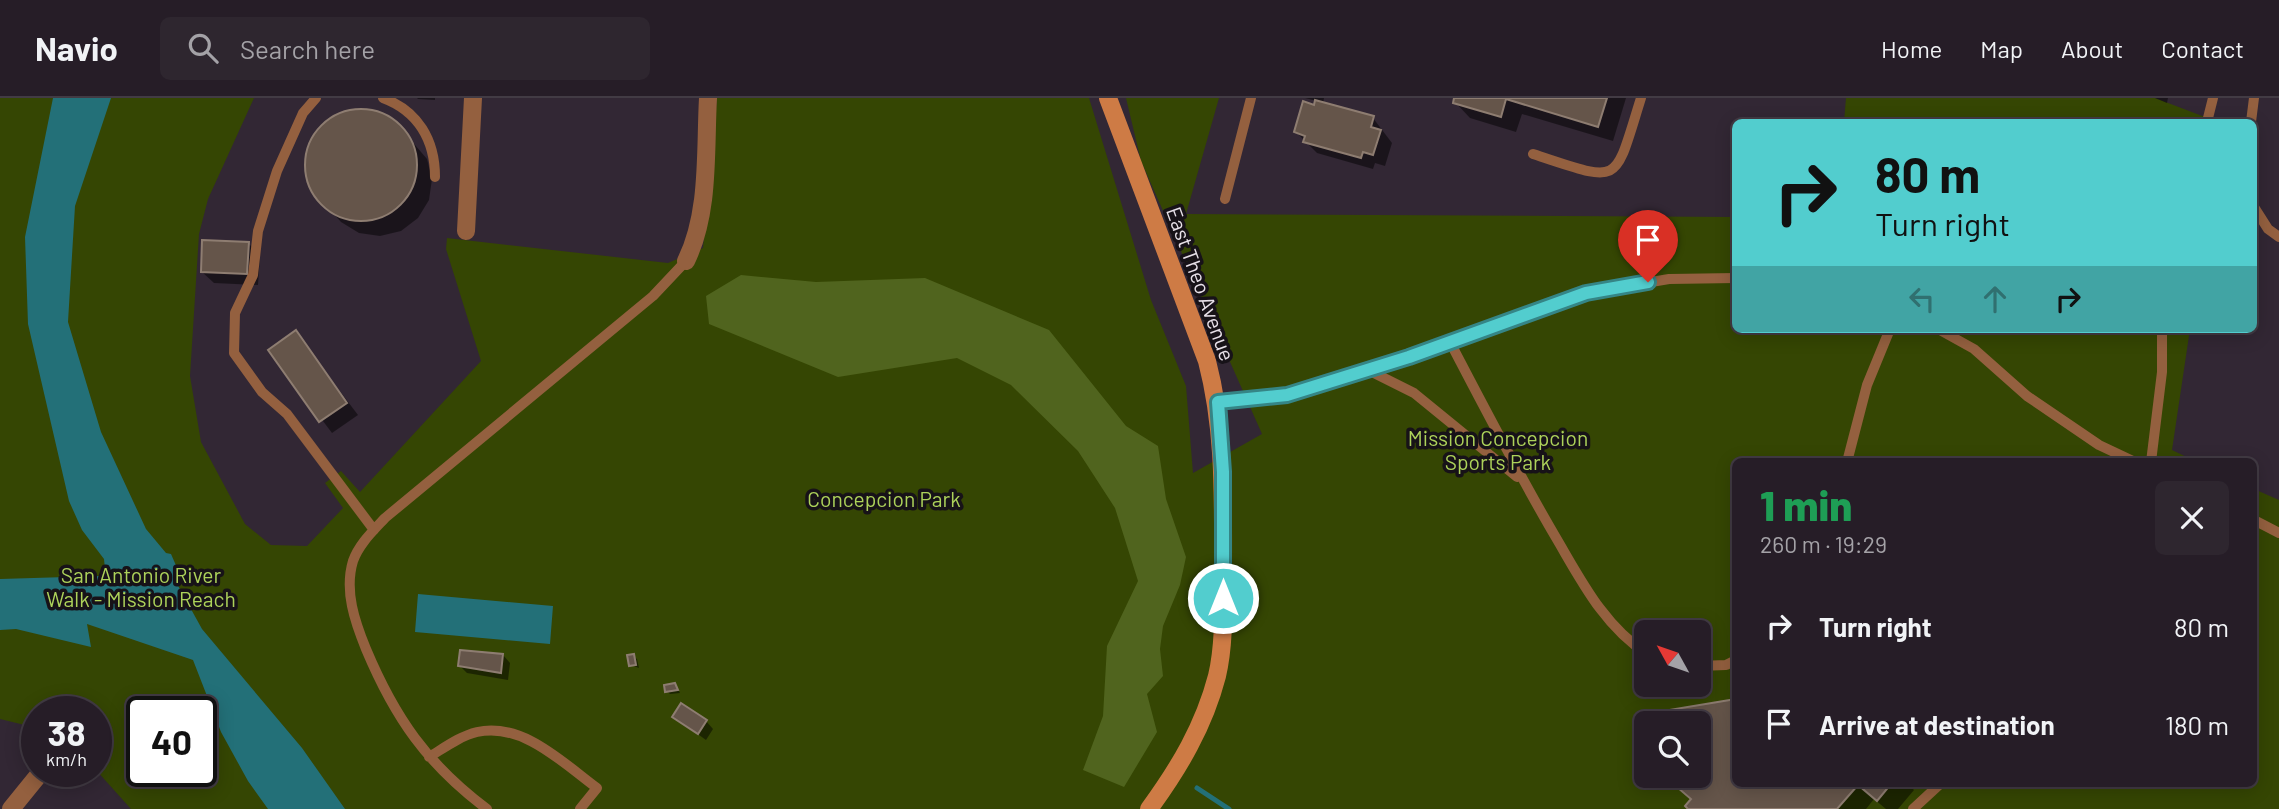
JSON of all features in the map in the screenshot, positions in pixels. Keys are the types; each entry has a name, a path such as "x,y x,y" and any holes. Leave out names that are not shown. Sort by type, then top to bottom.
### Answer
{"street":[{"path":"466,231 473,98"},
{"path":"686,261 694,245 701,215 708,98"},
{"name":"East Theo Avenue","path":"1108,98 1181,290 1218,402 1223,513 1223,623 1217,675 1201,724 1184,758 1149,809"},
{"path":"11,809 29,787"}],"lane":[{"path":"316,98 298,125 277,171 261,219 253,275 235,313 234,353 262,391 287,414 374,530"},
{"path":"383,98 398,104 415,117 427,135 435,160 435,177"},
{"path":"1225,199 1251,98"},
{"path":"1533,154 1597,175 1610,173 1620,164 1641,98"},
{"path":"2208,119 2213,98"},
{"path":"2251,119 2254,98"},
{"path":"2257,212 2268,229 2279,237"},
{"path":"487,809 456,786 429,757 405,728 387,696 351,606 354,560 374,530 653,296 686,261"},
{"path":"1218,402 1287,395 1368,370 1586,293 1669,279 1732,278"},
{"path":"1848,458 1867,385 1888,333"},
{"path":"1945,333 1974,349 2027,396 2099,445 2127,458"},
{"path":"2151,458 2162,372 2162,333"},
{"path":"1450,342 1523,482 1598,608 1622,636 1634,645"},
{"path":"1368,370 1414,393 1523,482"},
{"path":"2257,522 2279,533"},
{"path":"1712,666 1732,662"},
{"path":"429,757 478,732 499,731 521,737 537,743 597,788 580,809"},
{"path":"1913,809 1937,787"}],"green space":[{"path":"0,98 254,98 208,199 199,234 190,376 201,442 245,524 271,545 307,546 343,508 325,483 341,471 360,492 481,361 446,249 447,238 668,263 703,248 717,98 1089,98 1151,300 1186,386 1193,473 1262,434 1141,161 1126,98 1219,98 1186,214 1732,217 1732,333 2189,333 2172,450 2189,458 1732,458 1732,787 2257,787 2257,490 2279,500 2279,809 131,809 111,787 112,696 21,696 21,724 0,719"},
{"path":"1846,98 2155,98 2210,119 1844,119"},
{"path":"741,275 816,282 925,278 1049,330 1126,426 1158,446 1166,499 1186,557 1180,585 1163,626 1160,649 1163,676 1147,694 1157,732 1124,787 1083,770 1103,716 1107,646 1138,581 1115,508 1078,451 1011,385 957,358 838,377 709,324 706,296"}],"water":[{"path":"53,98 111,98 75,206 68,322 101,432 146,529 166,553 171,554 178,570 176,582 202,629 302,748 345,809 268,809 248,781 221,732 217,722 217,696 207,696 193,660 87,624 91,647 16,629 0,630 0,579 100,576 105,569 104,559 82,530 69,501 28,324 25,237"},
{"path":"418,594 553,606 550,644 415,632"}],"building":[{"path":"1454,98 1607,98 1598,127 1506,99 1501,117 1453,103"},
{"path":"1315,100 1374,116 1371,127 1381,130 1373,155 1363,152 1361,158 1303,142 1305,136 1294,132 1303,101 1314,105"},
{"path":"361,109 382,113 400,126 413,144 417,165 413,186 400,204 382,217 361,221 340,217 322,204 309,186 305,165 309,144 322,126 340,113"},
{"path":"202,240 249,242 247,274 201,272"},
{"path":"296,330 347,403 319,422 268,350"},
{"path":"460,650 503,654 501,673 458,666"},
{"path":"634,654 636,665 629,666 627,655"},
{"path":"675,683 678,690 665,692 664,685"},
{"path":"1732,700 1732,787 1856,787 1837,809 1688,809 1685,806 1691,799 1678,788 1711,788 1711,711 1663,711"},
{"path":"681,703 707,720 698,734 672,717"},
{"path":"1860,787 1889,787 1877,801"}],"waterway":[{"path":"1197,788 1229,809"}],"route":[{"path":"1223,598 1223,472 1218,402 1287,395 1409,357 1586,293 1648,282"}],"park label":[{"name":"Mission Concepcion Sports Park","path":"1498,451"},
{"name":"Concepcion Park","path":"884,500"},
{"name":"San Antonio River Walk - Mission Reach","path":"141,588"}]}
